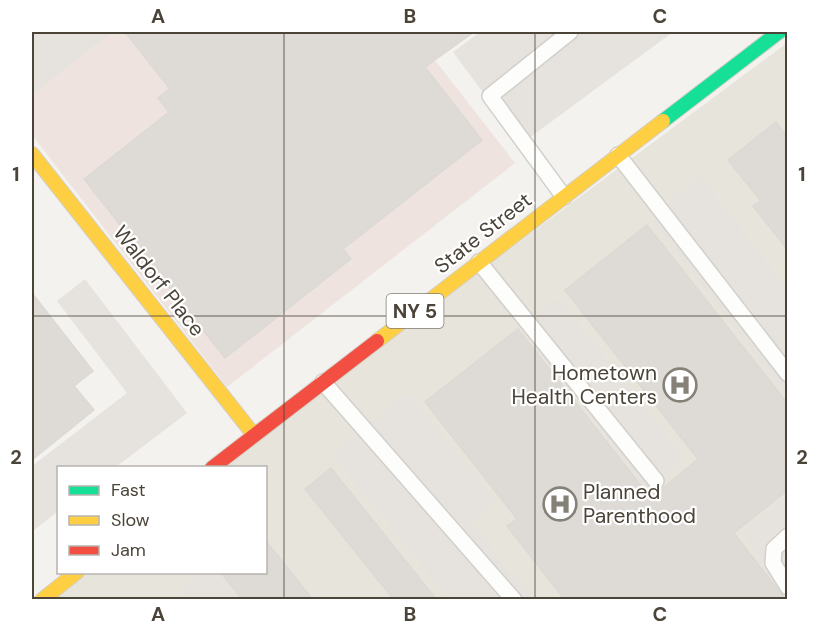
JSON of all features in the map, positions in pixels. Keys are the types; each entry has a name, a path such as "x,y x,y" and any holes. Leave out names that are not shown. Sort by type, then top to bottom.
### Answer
{"main road":[{"name":"State Street","path":"215,466 777,32"},
{"path":"777,32 788,45"},
{"name":"Waldorf Place","path":"32,154 254,435"},
{"path":"42,600 76,574"}],"lane":[{"path":"564,197 490,96 570,32"},
{"path":"618,155 788,374"},
{"path":"479,262 656,481"},
{"path":"323,382 514,600"},
{"path":"788,536 774,549 773,563 788,587"}],"shaded area":[{"path":"32,32 413,32 515,163 227,387 32,135"},
{"path":"32,32 112,32 32,95"},
{"path":"480,32 673,32 521,144 453,52"},
{"path":"787,43 787,599 46,600 80,574 267,574 267,466 217,466"},
{"path":"699,174 787,289 787,396 651,219"},
{"path":"85,279 187,413 117,466 57,466 57,512 32,532 32,466 127,393 57,301"},
{"path":"558,298 685,458 647,488 521,328"},
{"path":"408,393 496,501 471,522 533,599 449,599 332,455"},
{"path":"787,495 787,599 742,532"},
{"path":"203,574 222,574 243,599 187,599 180,591"}],"building":[{"path":"125,32 474,32 425,67 482,140 343,249 351,259 225,358 84,179 169,112 158,98 170,89"},
{"path":"776,122 788,137 788,250 753,206 761,201 728,160"},
{"path":"647,225 788,404 788,490 734,533 786,600 565,600 507,526 517,519 425,402 518,329 650,497 662,489 698,459 565,290"},
{"path":"32,293 93,371 74,386 94,410 32,460"},
{"path":"331,468 437,600 394,600 305,489"},
{"path":"267,542 313,600 243,600 222,574 267,574"}],"traffic: fast":[{"path":"663,121 779,32"}],"traffic: slow":[{"path":"377,341 663,121"},
{"path":"32,154 254,435"},
{"path":"42,600 74,574"}],"traffic: jam":[{"path":"215,466 377,341"}],"place":[{"name":"Hometown Health Centers","path":"680,385"},
{"name":"Planned Parenthood","path":"560,504"}]}
